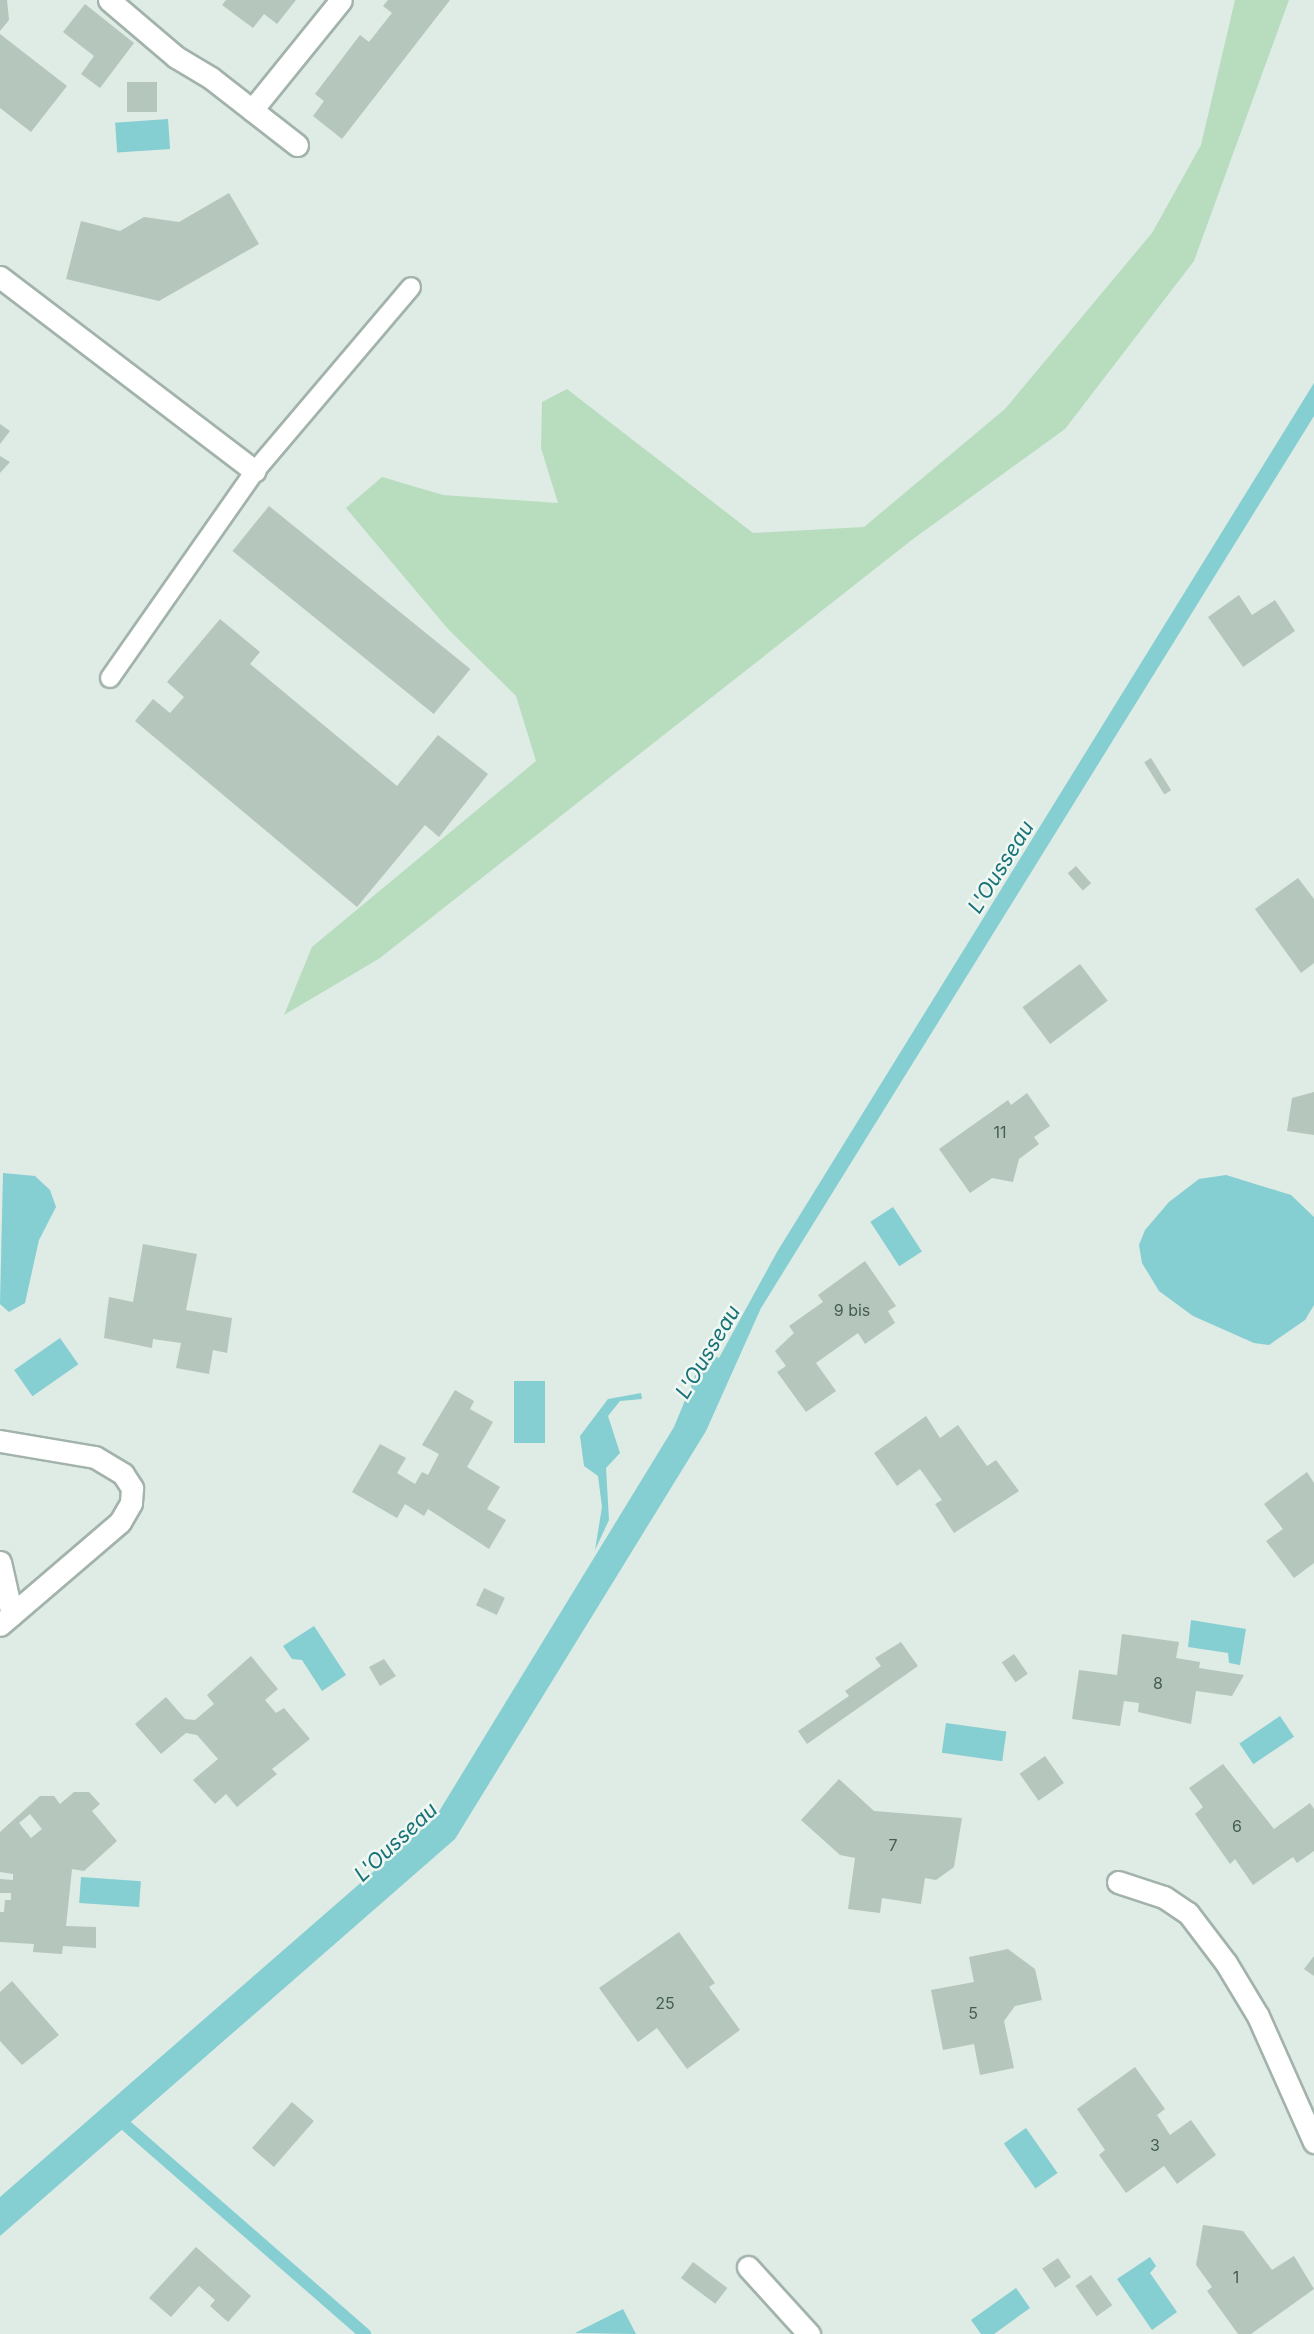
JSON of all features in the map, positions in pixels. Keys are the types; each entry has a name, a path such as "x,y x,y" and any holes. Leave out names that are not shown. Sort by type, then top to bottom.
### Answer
{"street":[{"path":"109,0 176,57 297,145"},
{"path":"252,110 341,0"},
{"path":"0,277 255,471"},
{"path":"0,1441 95,1457 123,1474 132,1488 131,1503 120,1522 6,1620"},
{"path":"0,1562 6,1620"},
{"path":"1118,1882 1164,1897 1188,1913 1226,1963 1258,2016 1314,2142"},
{"path":"748,2267 809,2334"}],"lane":[{"path":"110,678 255,471 411,287"}],"green space":[{"path":"1235,0 1289,0 1194,261 1065,429 913,539 380,958 284,1015 312,947 536,761 516,696 448,629 346,508 382,477 443,495 558,503 541,448 542,402 567,389 753,533 864,527 1005,409 1152,233 1201,145"}],"water":[{"path":"168,119 170,149 117,153 115,123"},
{"path":"1314,383 1314,416 761,1308 706,1431 455,1839 0,2236 0,2197 435,1818 674,1427 705,1352 719,1358 777,1252"},
{"path":"3,1173 35,1176 50,1190 56,1207 39,1240 25,1303 9,1312 0,1304"},
{"path":"1226,1175 1291,1195 1314,1217 1314,1305 1305,1320 1269,1345 1254,1343 1193,1316 1159,1291 1142,1263 1139,1245 1145,1230 1169,1202 1199,1179"},
{"path":"893,1207 922,1251 899,1266 870,1222"},
{"path":"60,1338 78,1364 32,1396 14,1370"},
{"path":"514,1381 545,1381 545,1443 514,1443"},
{"path":"641,1393 642,1399 620,1401 608,1416 620,1453 606,1468 609,1520 595,1550 602,1507 598,1476 584,1466 580,1436 608,1399"},
{"path":"1191,1620 1246,1629 1240,1665 1229,1663 1228,1653 1188,1647"},
{"path":"314,1626 346,1675 322,1691 302,1660 292,1659 283,1646"},
{"path":"1280,1716 1294,1737 1253,1764 1239,1743"},
{"path":"946,1723 1006,1731 1002,1761 942,1753"},
{"path":"81,1877 141,1881 139,1907 79,1903"},
{"path":"1026,2128 1058,2173 1035,2189 1004,2143"},
{"path":"1150,2257 1156,2266 1150,2273 1177,2312 1152,2330 1117,2279"},
{"path":"1016,2288 1030,2308 994,2334 981,2334 971,2320"},
{"path":"623,2309 636,2334 575,2333"}],"building":[{"path":"0,0 7,0 9,20 0,31"},
{"path":"226,0 296,0 277,24 264,14 253,28 222,5"},
{"path":"388,0 450,0 342,139 313,116 324,101 315,94 360,35 369,42 392,13 383,6"},
{"path":"85,4 134,43 100,88 81,74 94,56 63,32"},
{"path":"0,34 67,86 31,132 0,108"},
{"path":"127,82 157,82 157,112 127,112"},
{"path":"229,193 259,244 159,301 66,279 81,221 120,231 144,217 179,222"},
{"path":"0,424 10,431 0,444"},
{"path":"0,456 10,462 0,473"},
{"path":"269,506 470,669 434,714 232,551"},
{"path":"1239,595 1252,615 1275,600 1295,631 1243,667 1208,617"},
{"path":"220,619 260,652 250,664 397,786 438,735 488,774 439,837 425,825 357,907 135,721 153,699 170,713 184,697 167,682"},
{"path":"1151,758 1171,790 1164,794 1144,762"},
{"path":"1076,866 1091,883 1083,891 1068,873"},
{"path":"1298,878 1314,899 1314,963 1301,973 1255,909"},
{"path":"1080,964 1108,1001 1050,1044 1022,1007"},
{"path":"1314,1092 1314,1135 1287,1131 1292,1098"},
{"path":"1027,1093 1050,1126 1034,1137 1039,1144 1019,1159 1013,1182 992,1178 970,1193 939,1149 1008,1100 1011,1105"},
{"path":"143,1244 197,1254 186,1310 232,1318 227,1353 213,1350 209,1374 176,1368 181,1343 153,1339 152,1348 104,1338 109,1297 133,1302"},
{"path":"865,1261 896,1306 888,1311 895,1323 865,1344 858,1333 816,1363 836,1391 806,1412 777,1372 786,1366 775,1351 794,1333 789,1326 823,1302 818,1295"},
{"path":"455,1390 474,1401 470,1409 493,1422 467,1467 500,1487 487,1509 506,1520 489,1549 428,1509 424,1516 405,1504 397,1518 352,1492 380,1444 406,1458 397,1473 415,1484 422,1472 428,1475 439,1454 422,1445"},
{"path":"926,1416 940,1438 958,1425 987,1466 996,1460 1019,1491 954,1533 935,1504 942,1500 920,1469 897,1486 874,1453"},
{"path":"1307,1472 1314,1483 1314,1563 1294,1578 1266,1541 1283,1529 1264,1504"},
{"path":"484,1588 505,1598 497,1615 476,1605"},
{"path":"1122,1634 1179,1642 1176,1658 1200,1662 1199,1668 1244,1675 1232,1696 1196,1691 1191,1724 1138,1712 1139,1703 1124,1701 1120,1726 1072,1719 1079,1670 1117,1675"},
{"path":"901,1642 918,1666 807,1744 798,1731 849,1696 845,1691 881,1666 875,1658"},
{"path":"1014,1654 1028,1674 1015,1682 1002,1663"},
{"path":"251,1656 278,1689 265,1700 276,1713 284,1708 310,1739 272,1769 277,1774 237,1807 226,1794 215,1804 193,1780 218,1759 197,1735 186,1733 161,1754 135,1724 166,1697 185,1719 195,1720 214,1704 207,1695"},
{"path":"384,1659 396,1676 380,1686 369,1667"},
{"path":"1045,1756 1064,1783 1039,1801 1020,1774"},
{"path":"1223,1764 1274,1829 1310,1803 1314,1809 1314,1851 1297,1863 1293,1857 1253,1885 1235,1859 1230,1864 1195,1814 1203,1807 1189,1788"},
{"path":"839,1779 874,1811 962,1818 954,1867 936,1880 925,1878 921,1904 882,1898 880,1913 848,1909 855,1858 840,1855 801,1820"},
{"path":"74,1792 89,1792 100,1804 92,1811 117,1841 84,1871 72,1869 66,1926 96,1927 96,1948 63,1946 62,1954 33,1952 34,1944 0,1942 0,1912 4,1912 5,1900 11,1900 11,1893 0,1893 0,1879 13,1880 13,1874 0,1872 0,1832 40,1796 54,1796 60,1804","holes":["30,1814 42,1829 31,1838 19,1823"]},
{"path":"679,1932 715,1983 709,1987 740,2030 687,2069 657,2028 638,2042 599,1988"},
{"path":"1008,1949 1035,1969 1042,2000 1015,2006 1004,2021 1014,2068 980,2075 974,2044 943,2050 931,1990 974,1982 969,1957"},
{"path":"1314,1956 1314,1976 1304,1969"},
{"path":"12,1981 59,2035 22,2065 0,2041 0,1992"},
{"path":"1135,2067 1165,2109 1157,2115 1170,2135 1191,2120 1216,2155 1177,2184 1164,2166 1126,2193 1099,2155 1105,2150 1077,2109"},
{"path":"292,2102 314,2121 274,2167 252,2148"},
{"path":"1203,2225 1243,2231 1272,2270 1294,2256 1314,2289 1251,2334 1238,2334 1207,2291 1212,2287 1196,2265"},
{"path":"196,2247 251,2296 228,2322 210,2306 215,2300 199,2286 171,2317 149,2298"},
{"path":"1058,2258 1071,2277 1055,2288 1042,2269"},
{"path":"693,2262 727,2288 715,2304 681,2278"},
{"path":"1091,2275 1112,2305 1097,2316 1075,2286"}],"waterway":[{"path":"115,2116 365,2334"}],"water label":[{"name":"L'Ousseau","path":"1001,867"},
{"name":"L'Ousseau","path":"708,1352"},
{"name":"L'Ousseau","path":"396,1842"}]}
